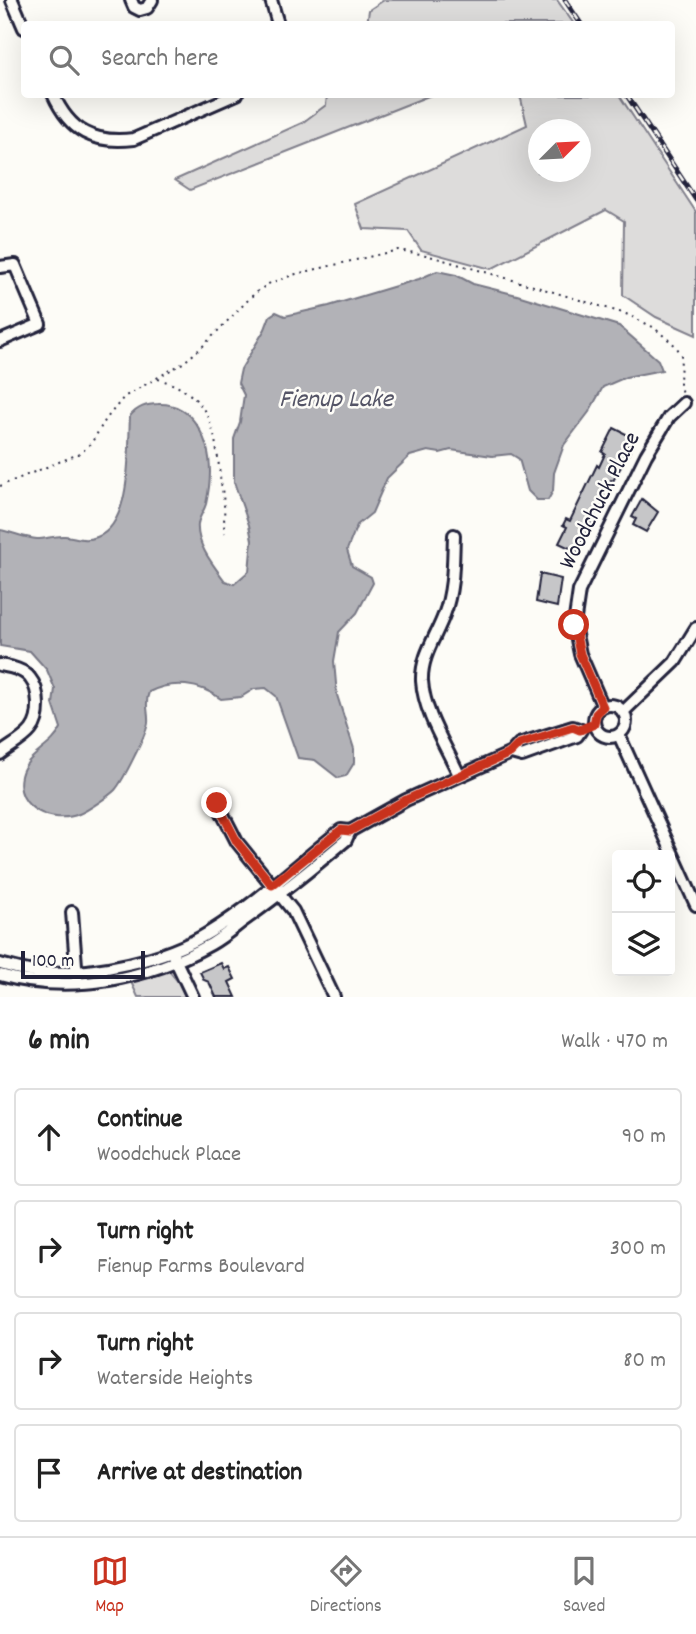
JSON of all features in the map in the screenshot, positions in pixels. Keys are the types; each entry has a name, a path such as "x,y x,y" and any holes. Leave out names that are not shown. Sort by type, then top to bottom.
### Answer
{"street":[{"path":"12,0 21,21"},
{"path":"131,0 134,7 140,10 147,8 152,0"},
{"path":"271,0 277,21"},
{"path":"55,98 76,128 89,136 118,141 134,139 228,98"},
{"path":"0,267 15,265 40,324 0,341"},
{"name":"Woodchuck Place","path":"603,707 580,654 574,625 579,591 646,455 669,417 684,402"},
{"path":"454,535 453,582 444,614 426,652 422,679 425,698 459,775"},
{"path":"623,712 675,662 696,628"},
{"path":"0,665 21,670 30,678 36,691 38,715 30,731 0,754"},
{"path":"614,706 623,712 625,727 618,735 600,734 594,724 596,714 603,707 614,706"},
{"path":"0,964 39,973 77,971 119,965 170,950 208,934 346,840 350,831 406,800 510,753 522,755 577,736 580,730 594,724"},
{"path":"618,735 693,888 696,905"},
{"path":"217,803 237,842 293,911 334,997"},
{"path":"0,975 53,985 78,984 104,982 176,962 213,943 276,890"},
{"path":"72,912 78,984"},
{"path":"170,950 193,997"}],"path":[{"path":"0,486 81,453 124,397 157,379 201,348 255,293 270,283 296,274 398,250 418,253 537,287 626,314 653,327 676,346 681,355 680,384 684,402"},
{"path":"157,379 185,390 211,420 216,439 225,533"}],"shaded area":[{"path":"384,0 557,0 572,21 367,21 369,10"},
{"path":"327,98 423,98 190,190 175,180 302,123 326,105"},
{"path":"520,98 621,98 696,212 696,335 656,317 623,295 624,221 606,210 491,269 421,250 408,231 364,229 355,204 527,125"},
{"path":"152,951 180,984 200,997 138,997 131,982 131,965"}],"water":[{"name":"Fienup Lake","path":"437,271 619,326 658,360 662,370 626,377 603,387 589,412 564,445 554,473 553,491 548,500 537,500 528,491 519,459 511,454 492,456 451,450 440,453 428,451 410,456 387,478 372,513 357,525 347,550 352,566 371,577 373,583 357,613 339,632 334,661 337,695 354,749 354,763 346,776 338,778 315,760 298,758 276,696 266,688 254,689 241,697 221,699 204,689 176,685 149,692 146,729 119,785 112,793 87,810 69,817 47,815 29,805 20,787 24,768 33,756 52,741 61,728 53,704 55,689 47,670 30,651 0,646 0,530 37,539 62,536 85,539 97,537 109,529 123,501 130,416 146,405 170,405 190,416 203,436 210,476 198,532 211,562 225,581 234,584 249,571 252,540 234,482 234,439 244,395 238,383 241,369 270,316 276,312 285,316 329,306"}],"building":[{"path":"614,428 632,437 626,449 630,451 613,481 611,480 578,552 559,543 567,527 563,525 566,519 570,521 597,465 599,467 605,454 602,452"},
{"path":"642,499 658,512 646,532 633,525 636,519 632,517"},
{"path":"540,574 561,579 557,607 536,602"},
{"path":"221,963 224,969 229,967 235,979 229,982 236,997 216,997 209,982 204,980 200,972"}],"railway":[{"path":"565,0 579,21"},
{"path":"629,98 696,200"}],"route":[{"path":"217,803 237,842 272,885 341,830 350,831 406,800 510,753 519,744 573,727 580,730 594,724 596,714 603,707 580,654 574,625"}]}
